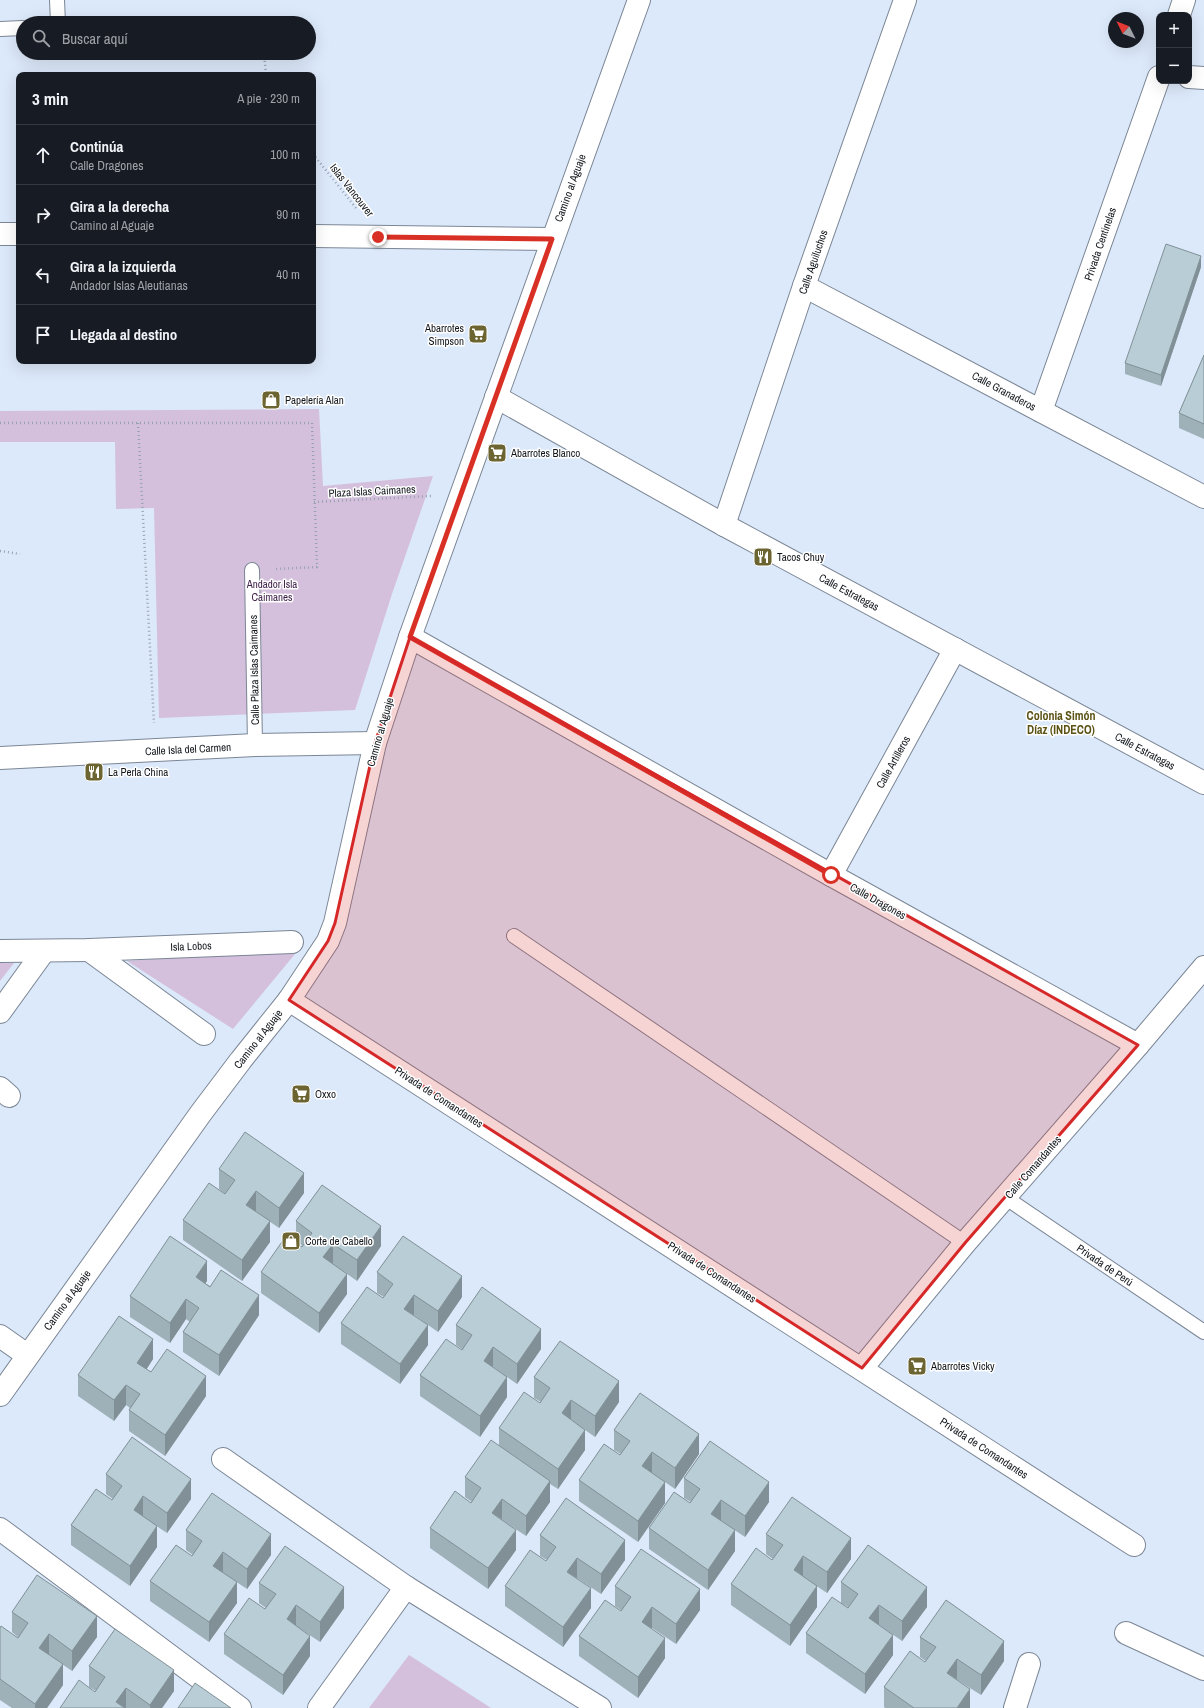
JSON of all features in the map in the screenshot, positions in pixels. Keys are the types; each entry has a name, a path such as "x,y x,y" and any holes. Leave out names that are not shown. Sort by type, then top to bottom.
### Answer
{"street":[{"name":"Camino al Aguaje","path":"0,1395 27,1355 201,1113 240,1060 289,1000 328,940 335,923 376,743 410,637 639,0"},
{"name":"Calle Aguiluchos","path":"724,525 804,286 905,0"},
{"path":"1180,12 1184,0"},
{"path":"1192,77 1204,78"},
{"name":"Privada Centinelas","path":"1041,411 1157,84"},
{"path":"0,234 16,234"},
{"path":"316,236 552,239"},
{"name":"Calle Granaderos","path":"804,286 1204,497"},
{"name":"Calle Estrategas","path":"496,397 724,525 1204,783"},
{"name":"Calle Dragones","path":"410,637 831,875 1138,1045"},
{"name":"Calle Artilleros","path":"831,875 955,649"},
{"name":"Calle Isla del Carmen","path":"0,758 255,746 376,743"},
{"name":"Isla Lobos","path":"0,950 89,950 292,942"},
{"path":"89,950 204,1034"},
{"path":"0,1012 44,951"},
{"name":"Calle Comandantes","path":"862,1368 965,1243 1006,1198 1204,967"},
{"name":"Privada de Comandantes","path":"289,1000 862,1368 1134,1545"},
{"path":"0,1336 27,1355"},
{"path":"223,1459 406,1587 600,1708"},
{"path":"0,1529 240,1708"},
{"path":"319,1708 406,1587"},
{"path":"1126,1633 1204,1669"},
{"path":"1015,1708 1029,1664"}],"lane":[{"path":"57,0 58,16"},
{"path":"0,28 16,28"},
{"name":"Calle Plaza Islas Caimanes","path":"252,570 255,746"},
{"path":"514,936 965,1243"},
{"name":"Privada de Perú","path":"1006,1198 1204,1332"}],"path":[{"path":"265,60 266,72"},
{"name":"Islas Vancouver","path":"316,158 378,237"},
{"path":"0,423 138,423 156,751"},
{"name":"Plaza Islas Caimanes","path":"138,423 312,423 317,567 252,570"},
{"name":"Plaza Islas Caimanes","path":"314,502 431,496"},
{"path":"0,551 20,554"}],"highlighted area":[{"path":"410,637 1138,1045 965,1243 862,1368 289,1000 328,941 335,923 375,743"}],"green space":[{"name":"Andador Isla Caimanes","path":"319,409 323,486 433,476 392,594 355,710 159,718 154,508 116,509 115,442 0,442 0,411"},
{"path":"300,948 233,1029 127,961"},
{"path":"0,963 14,963 0,981"},
{"path":"409,1655 491,1708 369,1708"}],"building":[{"path":"1166,244 1201,256 1161,375 1125,363"},
{"path":"1204,355 1204,424 1179,413"},
{"path":"245,1132 304,1173 279,1208 256,1191 246,1205 270,1221 242,1260 183,1220 209,1183 225,1194 235,1180 219,1169"},
{"path":"322,1185 381,1226 357,1260 333,1244 323,1257 347,1274 319,1313 261,1272 286,1236 302,1247 312,1233 296,1221"},
{"path":"170,1236 207,1261 196,1277 210,1287 221,1270 259,1295 219,1355 183,1332 199,1308 186,1299 170,1323 130,1296"},
{"path":"403,1236 462,1276 438,1311 414,1295 404,1309 428,1325 400,1364 341,1323 367,1287 383,1298 393,1284 377,1272"},
{"path":"482,1287 541,1329 517,1364 493,1347 484,1361 507,1377 480,1416 420,1375 446,1339 462,1350 472,1335 456,1325"},
{"path":"119,1316 153,1339 137,1363 151,1372 167,1349 206,1376 165,1435 129,1410 140,1394 126,1385 114,1400 78,1375"},
{"path":"560,1341 619,1381 595,1416 571,1400 562,1413 585,1430 558,1469 499,1428 524,1392 540,1403 550,1388 534,1377"},
{"path":"640,1393 699,1434 675,1468 652,1452 642,1466 665,1482 638,1521 579,1480 604,1444 620,1455 630,1441 614,1430"},
{"path":"132,1437 191,1479 167,1513 143,1496 134,1510 157,1526 130,1566 71,1525 96,1489 112,1500 122,1486 106,1474"},
{"path":"491,1440 550,1481 526,1516 502,1499 492,1513 516,1530 488,1568 430,1528 455,1491 471,1503 481,1488 465,1477"},
{"path":"710,1441 769,1482 745,1516 721,1500 711,1514 735,1530 708,1570 649,1528 674,1492 690,1503 700,1489 684,1478"},
{"path":"212,1493 271,1534 247,1569 223,1552 213,1566 237,1582 209,1622 150,1581 176,1545 192,1556 202,1541 186,1530"},
{"path":"792,1497 851,1538 827,1572 803,1556 794,1570 817,1586 790,1625 731,1584 756,1548 772,1560 783,1545 766,1534"},
{"path":"566,1498 625,1540 601,1574 577,1558 567,1572 591,1588 563,1627 505,1586 530,1550 546,1561 556,1547 540,1535"},
{"path":"868,1545 927,1587 902,1621 879,1605 869,1618 893,1635 865,1674 806,1633 832,1597 848,1608 858,1594 841,1582"},
{"path":"285,1546 344,1587 320,1622 296,1605 287,1619 310,1636 283,1675 224,1634 249,1598 265,1609 276,1594 259,1583"},
{"path":"641,1549 700,1589 676,1624 652,1607 642,1622 665,1638 638,1677 579,1636 605,1600 621,1611 631,1597 615,1586"},
{"path":"37,1575 97,1616 72,1651 49,1634 39,1648 63,1664 35,1704 0,1679 0,1628 1,1626 18,1638 28,1623 12,1612"},
{"path":"946,1600 1004,1641 981,1675 957,1659 947,1673 970,1689 957,1708 914,1708 884,1687 910,1651 925,1662 936,1647 920,1637"},
{"path":"115,1629 174,1670 150,1705 126,1688 116,1702 125,1708 60,1708 79,1680 95,1692 105,1677 89,1666"},
{"path":"195,1683 231,1708 178,1708"}],"place":[{"name":"Abarrotes Simpson","path":"478,334"},
{"name":"Papelería Alan","path":"271,400"},
{"name":"Abarrotes Blanco","path":"497,453"},
{"name":"Tacos Chuy","path":"763,557"},
{"name":"La Perla China","path":"94,772"},
{"name":"Oxxo","path":"301,1094"},
{"name":"Corte de Cabello","path":"291,1241"},
{"name":"Abarrotes Vicky","path":"917,1366"}],"district":[{"name":"Colonia Simón Díaz (INDECO)","path":"1061,723"}],"route":[{"path":"378,237 552,239 410,637 831,875"}]}
